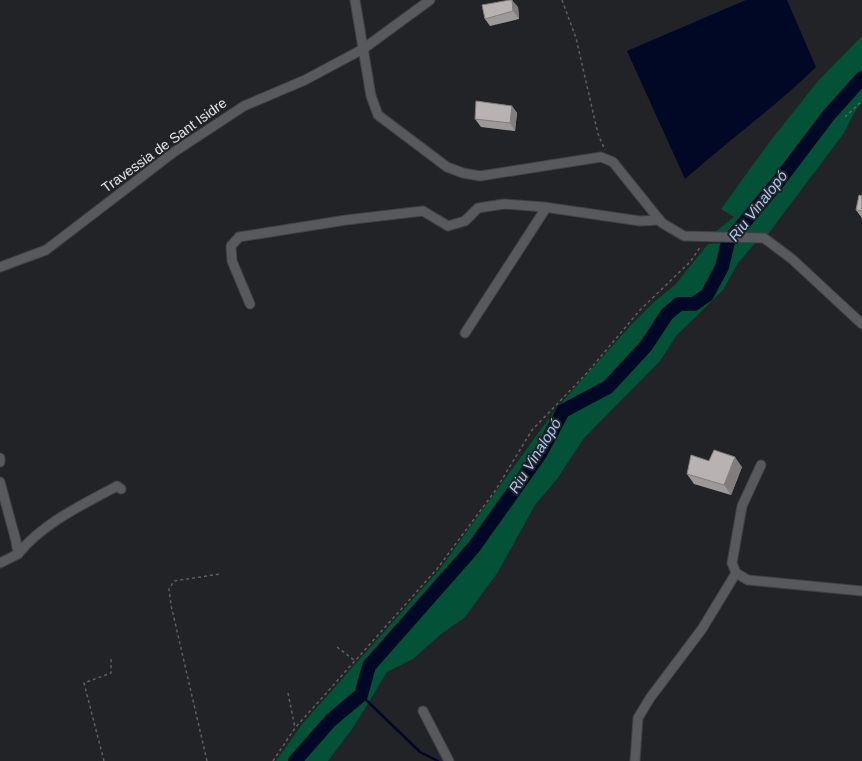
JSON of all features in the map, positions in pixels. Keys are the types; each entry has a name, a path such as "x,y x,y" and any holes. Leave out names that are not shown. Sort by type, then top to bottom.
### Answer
{"street":[{"path":"355,0 371,96 378,115 447,167 463,173 480,176 601,157 613,162 660,220 672,231 684,236 764,238 776,246 862,324"},
{"name":"Travessia de Sant Isidre","path":"0,267 46,250 174,152 244,106 305,80 363,49 430,0"},
{"path":"250,304 232,261 231,246 239,237 346,220 423,211 448,226 465,221 478,208 504,204 546,208 640,221 660,220"},
{"path":"465,333 546,208"},
{"path":"761,466 742,506 732,563 736,573 748,580 862,591"},
{"path":"0,482 16,541 18,554"},
{"path":"0,563 18,554 25,545 63,515 117,486 121,489"},
{"path":"635,761 638,718 650,698 702,629 736,573"},
{"path":"423,711 448,761"}],"path":[{"path":"562,0 576,38 598,134 613,162"},
{"path":"845,117 862,101"},
{"path":"273,761 295,728 354,660 437,569 495,491 532,430 586,374 640,310 690,262 701,245 703,237"},
{"path":"207,761 171,605 170,589 174,581 220,574"},
{"path":"337,647 354,660"},
{"path":"104,761 84,683 111,673 111,659"},
{"path":"288,694 295,728"}],"green space":[{"path":"862,36 862,102 854,113 844,133 768,234 714,233 734,217 721,209 768,144 818,81"},
{"path":"756,242 738,263 723,290 676,336 660,361 584,438 557,479 535,505 498,572 465,617 440,635 413,659 387,672 355,725 328,761 276,761 303,723 439,570 555,410 631,325 653,303 675,285 708,244"}],"water":[{"path":"746,0 787,0 816,67 784,96 685,179 627,51"}],"building":[{"path":"512,0 513,11 485,19 482,5"},
{"path":"476,101 512,106 510,123 475,119"},
{"path":"859,195 862,196 862,211 856,210"},
{"path":"714,450 735,457 724,485 687,474 691,455 709,461"}],"waterway":[{"name":"Riu Vinalopó","path":"295,761 331,720 361,695 369,666 474,547 540,454 563,411 608,387 646,346 667,314 679,304 694,304 707,295 722,267 728,242 778,182 828,116 862,78"},
{"path":"361,695 420,752 438,761"}]}
